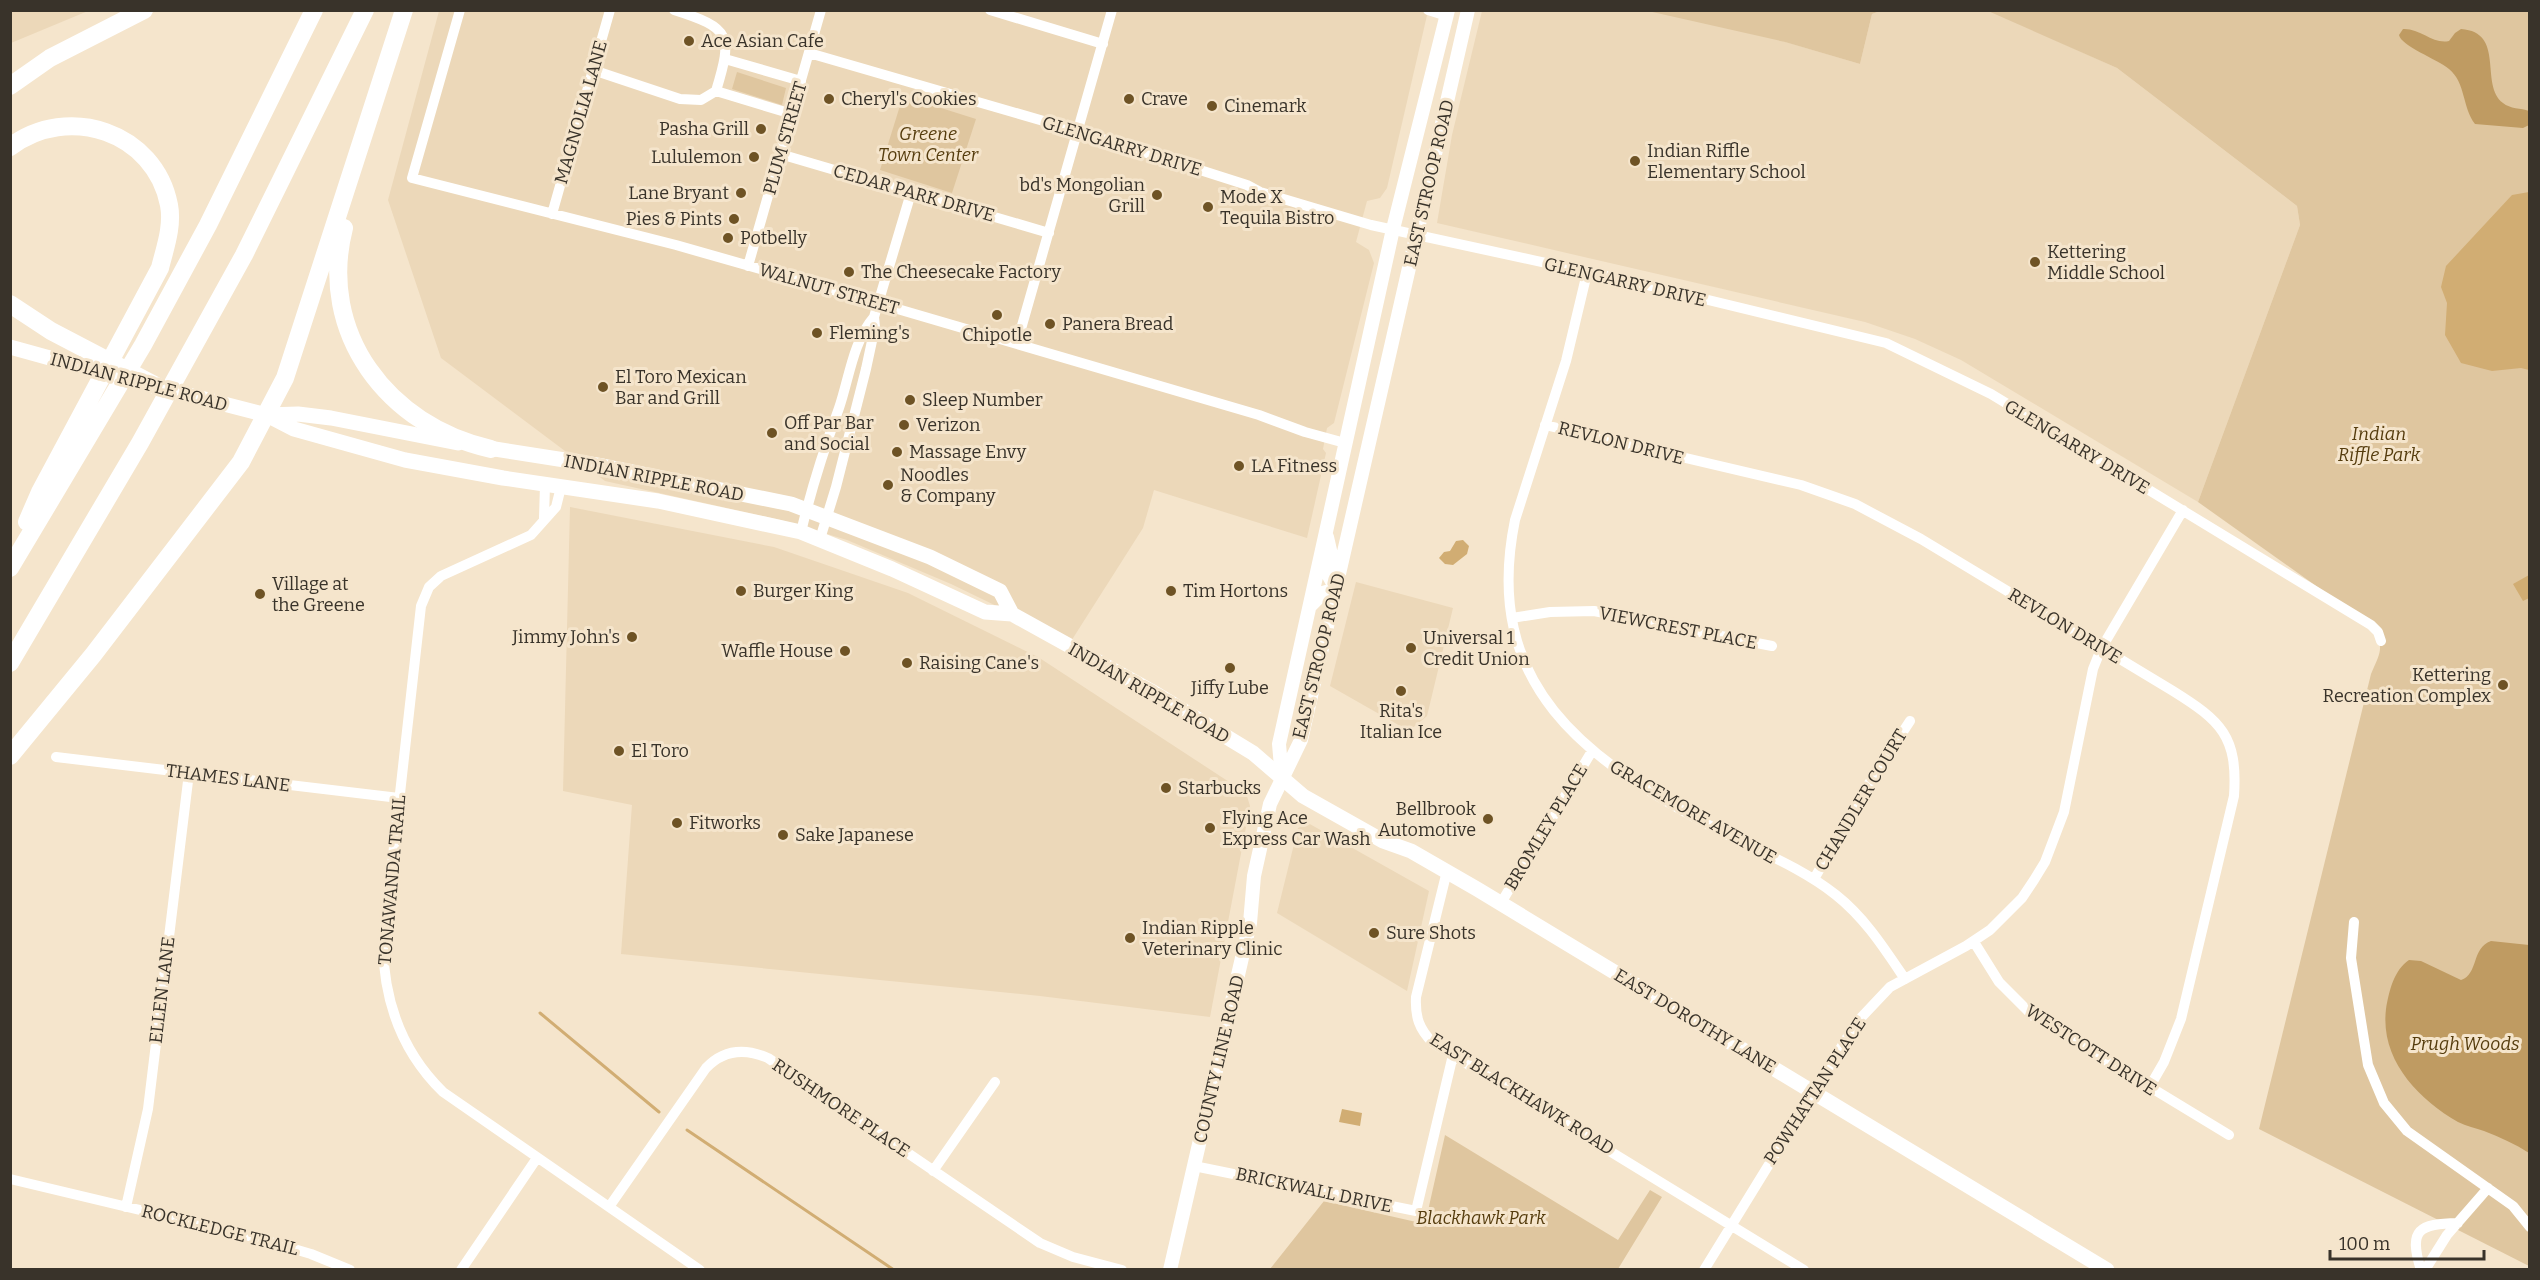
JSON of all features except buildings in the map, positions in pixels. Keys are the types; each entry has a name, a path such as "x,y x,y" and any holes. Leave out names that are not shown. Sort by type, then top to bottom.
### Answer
{"highway":[{"path":"10,86 50,58 144,10"},
{"path":"10,568 143,345 203,235 314,10"},
{"path":"10,663 140,444 238,265 365,10"},
{"path":"10,756 179,545 241,462 267,415 285,378 404,10"},
{"path":"377,99 339,254 339,295 347,328 368,369 405,407 447,433 491,449"},
{"path":"10,147 31,134 61,126 93,127 109,132 138,150 157,174 169,206 169,229 160,268 40,492 10,560"},
{"path":"10,304 98,364 160,388"}],"main road":[{"name":"EAST STROOP ROAD","path":"1282,778 1301,740 1468,10"},
{"name":"EAST STROOP ROAD","path":"1282,778 1279,744 1393,230 1447,13"},
{"name":"INDIAN RIPPLE ROAD","path":"10,347 98,364"},
{"name":"INDIAN RIPPLE ROAD","path":"160,388 267,415 294,429 341,444 405,460 561,488 658,501 801,532 892,569 985,612 1012,614 1151,691 1253,753 1282,778"},
{"name":"INDIAN RIPPLE ROAD","path":"267,415 297,414 331,418 491,449 603,466 791,504 930,557 1000,591 1012,614"},
{"path":"545,485 559,470 586,474 603,466"},
{"path":"1310,606 1323,593 1336,590 1329,576 1332,559 1326,532"},
{"name":"EAST DOROTHY LANE","path":"1282,778 1303,796 1383,841 1411,851 1447,871 2107,1269"},
{"name":"COUNTY LINE ROAD","path":"1170,1269 1250,923 1254,876 1270,804 1282,778"}],"street":[{"name":"WALNUT STREET","path":"460,10 412,178 879,302 1259,415 1305,432 1345,443"},
{"name":"MAGNOLIA LANE","path":"552,214 610,10"},
{"path":"592,70 680,99 701,100 716,91 725,60 726,44 723,33 706,20 674,10"},
{"name":"PLUM STREET","path":"748,266 821,10"},
{"path":"990,10 1103,44"},
{"path":"1017,343 1112,10"},
{"path":"1428,10 1447,13"},
{"name":"GLENGARRY DRIVE","path":"809,52 1078,131 1300,204 1393,230 1886,343 1991,394 2145,490 2183,510 2371,625 2378,632 2381,640"},
{"path":"725,60 801,81"},
{"path":"716,91 792,114"},
{"name":"CEDAR PARK DRIVE","path":"780,154 1048,233"},
{"path":"801,532 853,361 867,325 874,317 911,193"},
{"name":"GRACEMORE AVENUE","path":"1587,273 1566,361 1510,541 1507,591 1512,618 1520,648 1539,692 1570,732 1608,763 1714,828 1814,879 1835,894 1865,923 1905,979"},
{"path":"820,539 836,487 866,369 875,327 874,317"},
{"name":"REVLON DRIVE","path":"1545,425 1801,485 1855,504 1921,539 2206,712 2223,732 2234,759 2234,796 2181,1019 2164,1062 2149,1088"},
{"path":"544,518 545,485"},
{"name":"TONAWANDA TRAIL","path":"561,488 556,507 531,535 441,576 424,595 383,945 385,979 392,1012 402,1036 431,1080 456,1103 700,1269"},
{"name":"POWHATTAN PLACE","path":"1704,1269 1856,1023 1890,987 1974,942 1990,930 2022,898 2049,853 2064,812 2093,669 2101,649 2183,510"},
{"name":"VIEWCREST PLACE","path":"1512,618 1550,612 1594,611 1772,646"},
{"name":"CHANDLER COURT","path":"1814,879 1868,785 1910,721"},
{"name":"BROMLEY PLACE","path":"1501,903 1592,751"},
{"name":"THAMES LANE","path":"56,757 399,798"},
{"name":"ELLEN LANE","path":"126,1207 148,1109 189,772"},
{"name":"EAST BLACKHAWK ROAD","path":"1447,871 1416,998 1415,1011 1426,1036 1453,1055 1804,1269"},
{"path":"2354,922 2351,958 2368,1065 2379,1094 2408,1131 2513,1206 2529,1227"},
{"name":"WESTCOTT DRIVE","path":"1974,942 1999,982 2033,1016 2229,1135"},
{"name":"RUSHMORE PLACE","path":"609,1207 706,1068 720,1057 737,1051 752,1052 768,1058 1040,1243 1073,1257 1122,1269"},
{"name":"BRICKWALL DRIVE","path":"1194,1166 1416,1211 1453,1055"},
{"path":"933,1171 995,1082"},
{"path":"461,1269 537,1158"},
{"name":"ROCKLEDGE TRAIL","path":"10,1179 280,1244 350,1269"},
{"path":"2423,1269 2447,1235 2488,1188"},
{"path":"2423,1269 2416,1242 2422,1230 2432,1223 2458,1223"}],"shaded area":[{"path":"11,10 88,10 88,11 11,43"},
{"name":"Kettering Middle School","path":"1988,10 2117,68 2297,206 2300,225 2198,502 1961,360 1915,339 1865,322 1437,223 1452,135 1482,11 1680,11 1860,64 1872,14 1880,11"},
{"path":"439,11 1428,11 1387,188 1380,198 1367,201 1356,242 1369,250 1374,263 1334,423 1327,428 1323,449 1326,453 1307,538 1154,490 1143,528 1068,646 1011,613 951,584 847,540 781,520 605,481 441,358 388,200"},
{"path":"2529,192 2529,370 2521,368 2492,371 2461,363 2445,335 2447,303 2441,287 2446,266 2512,195"},
{"path":"570,507 774,547 908,593 1038,657 1246,793 1250,806 1210,1017 1040,996 621,954 632,805 563,791"},
{"path":"1463,540 1469,546 1467,554 1453,565 1445,564 1439,558 1444,552 1450,551 1456,541"},
{"path":"2529,575 2529,598 2523,601 2513,584"},
{"path":"1356,582 1453,608 1427,716 1409,731 1330,686"},
{"path":"1308,823 1429,891 1407,991 1277,913 1298,828"},
{"path":"1342,1109 1362,1113 1360,1126 1339,1122"}],"green space":[{"path":"1648,11 1880,11 1872,14 1860,64 1785,42"},
{"name":"Indian Riffle Park","path":"1988,11 2529,11 2529,1266 2259,1129 2371,674 2380,649 2371,625 2198,502 2300,225 2297,206 2117,68"},
{"path":"2403,29 2409,29 2443,42 2449,41 2461,29 2475,32 2483,39 2488,49 2496,95 2506,105 2529,111 2529,125 2523,128 2475,124 2454,75 2443,65 2406,44 2399,35"},
{"path":"737,72 786,88 782,105 732,89"},
{"name":"Greene Town Center","path":"903,96 976,119 952,193 880,170"},
{"name":"Prugh Woods","path":"2491,941 2529,945 2529,1153 2496,1136 2458,1122 2443,1112 2416,1089 2404,1075 2389,1044 2386,1009 2396,975 2404,964 2409,960 2421,961 2461,980 2467,977 2480,949"},
{"name":"Blackhawk Park","path":"1445,1135 1618,1240 1650,1190 1662,1197 1618,1269 1270,1269 1324,1201 1425,1224"}],"waterway":[{"path":"540,1013 659,1112"},
{"path":"687,1130 894,1270"}],"place":[{"name":"Ace Asian Cafe","path":"689,41"},
{"name":"Cheryl's Cookies","path":"829,99"},
{"name":"Crave","path":"1129,99"},
{"name":"Cinemark","path":"1212,106"},
{"name":"Pasha Grill","path":"761,129"},
{"name":"Lululemon","path":"754,157"},
{"name":"Indian Riffle Elementary School","path":"1635,161"},
{"name":"Lane Bryant","path":"741,193"},
{"name":"bd's Mongolian Grill","path":"1157,195"},
{"name":"Mode X Tequila Bistro","path":"1208,207"},
{"name":"Pies & Pints","path":"734,219"},
{"name":"Potbelly","path":"728,238"},
{"name":"Kettering Middle School","path":"2035,262"},
{"name":"The Cheesecake Factory","path":"849,272"},
{"name":"Chipotle","path":"997,315"},
{"name":"Panera Bread","path":"1050,324"},
{"name":"Fleming's","path":"817,333"},
{"name":"El Toro Mexican Bar and Grill","path":"603,387"},
{"name":"Sleep Number","path":"910,400"},
{"name":"Verizon","path":"904,425"},
{"name":"Off Par Bar and Social","path":"772,433"},
{"name":"Massage Envy","path":"897,452"},
{"name":"LA Fitness","path":"1239,466"},
{"name":"Noodles & Company","path":"888,485"},
{"name":"Burger King","path":"741,591"},
{"name":"Tim Hortons","path":"1171,591"},
{"name":"Village at the Greene","path":"260,594"},
{"name":"Jimmy John's","path":"632,637"},
{"name":"Universal 1 Credit Union","path":"1411,648"},
{"name":"Waffle House","path":"845,651"},
{"name":"Raising Cane's","path":"907,663"},
{"name":"Jiffy Lube","path":"1230,668"},
{"name":"Kettering Recreation Complex","path":"2503,685"},
{"name":"Rita's Italian Ice","path":"1401,691"},
{"name":"El Toro","path":"619,751"},
{"name":"Starbucks","path":"1166,788"},
{"name":"Bellbrook Automotive","path":"1488,819"},
{"name":"Fitworks","path":"677,823"},
{"name":"Flying Ace Express Car Wash","path":"1210,828"},
{"name":"Sake Japanese","path":"783,835"},
{"name":"Sure Shots","path":"1374,933"},
{"name":"Indian Ripple Veterinary Clinic","path":"1130,938"}]}
